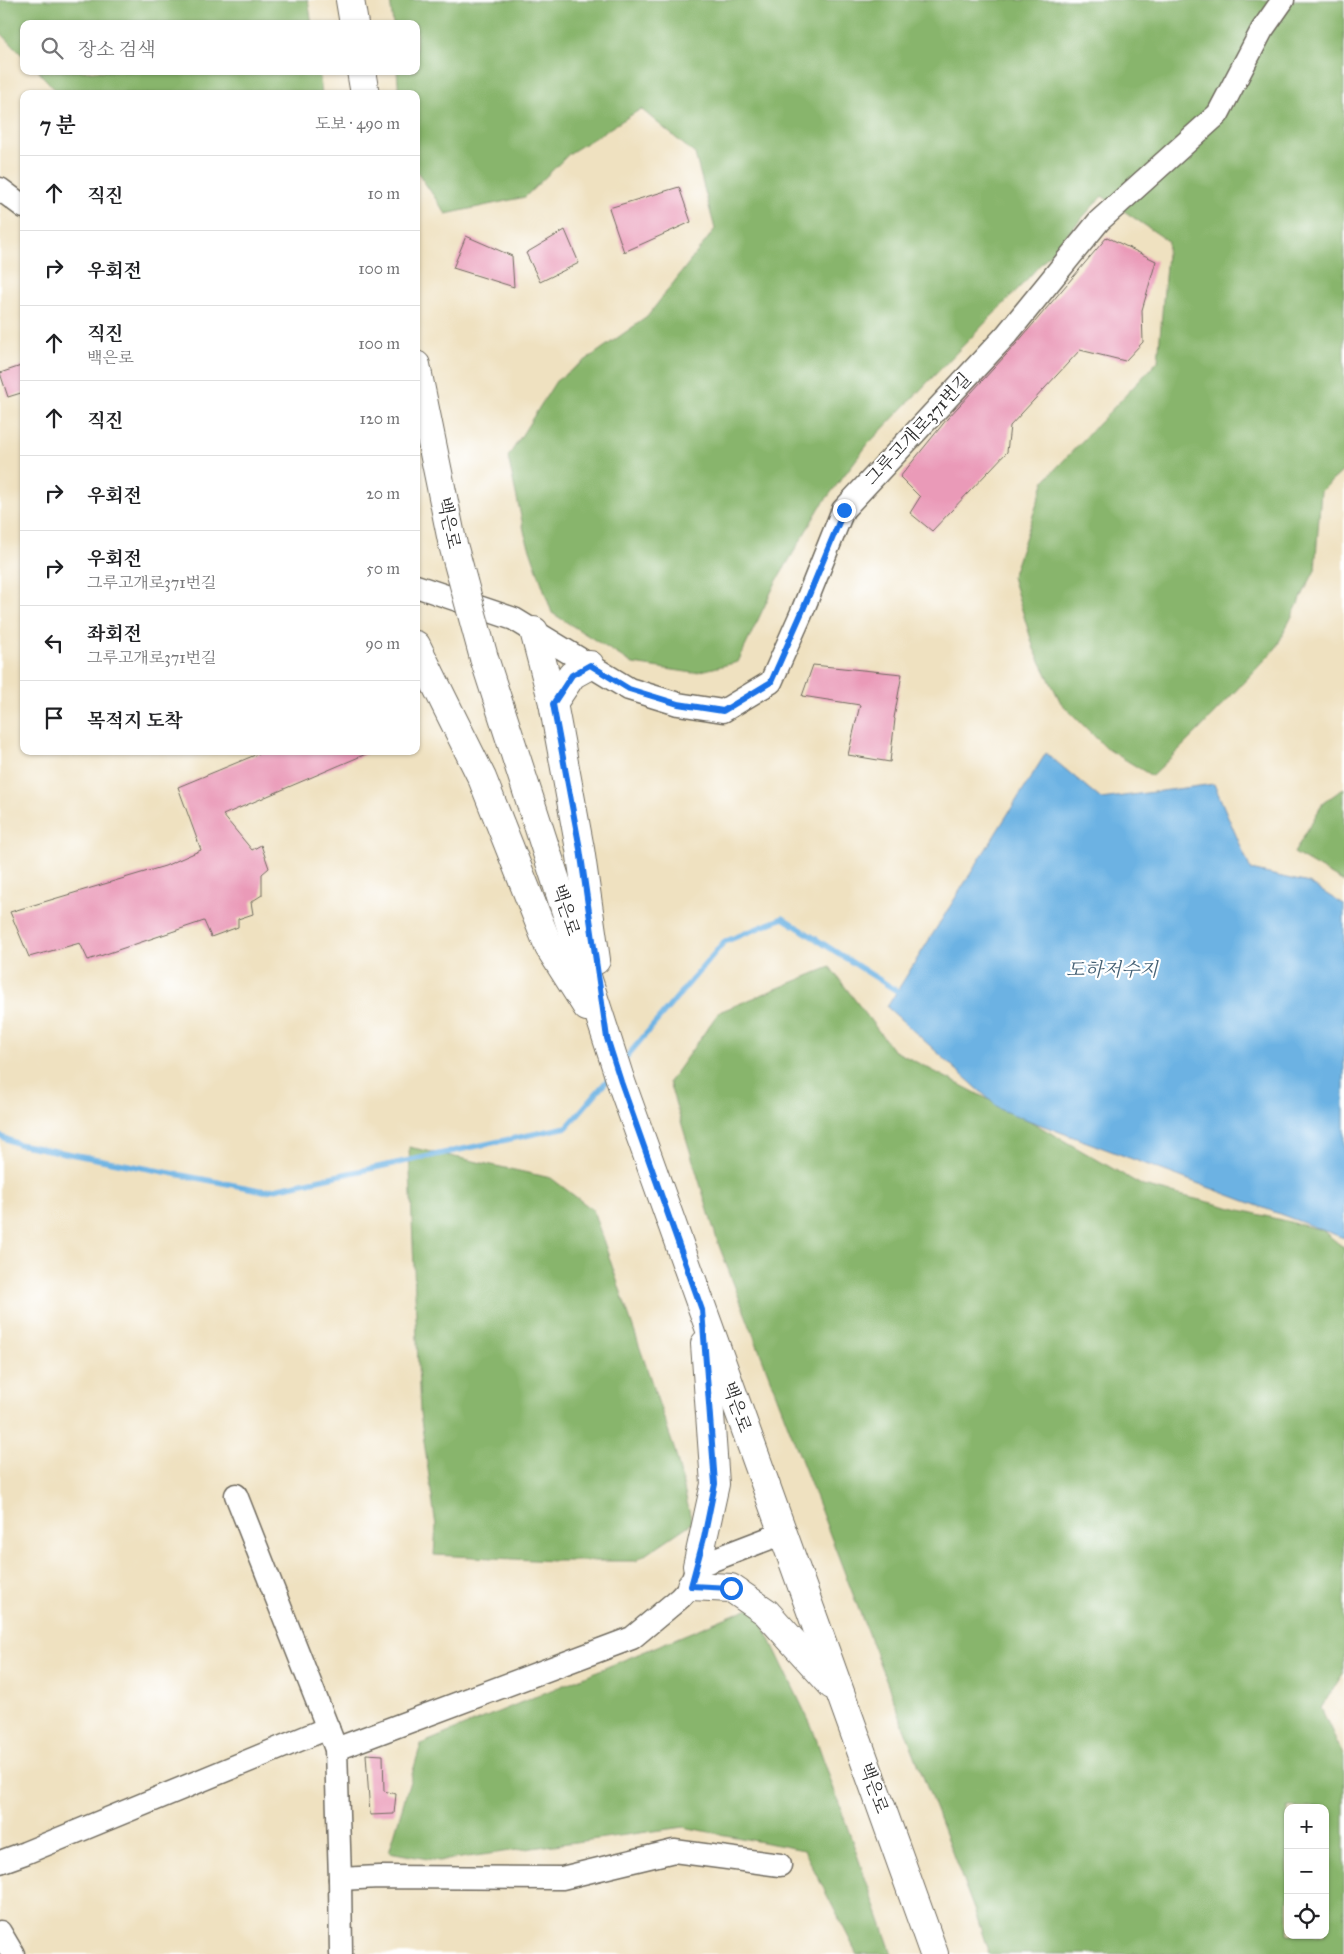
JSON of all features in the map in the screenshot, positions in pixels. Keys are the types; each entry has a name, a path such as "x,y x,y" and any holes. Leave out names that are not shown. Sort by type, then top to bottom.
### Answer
{"main road":[{"path":"350,0 353,20"},
{"path":"362,75 364,90"},
{"name":"백은로","path":"420,385 452,541 484,658 621,1082 934,1954"},
{"path":"534,631 553,704 580,849 610,1046"},
{"path":"420,653 482,778 549,947 610,1046"},
{"path":"553,704 572,675 590,665"},
{"path":"702,1310 715,1484 694,1576 731,1588 766,1612 841,1696"}],"street":[{"name":"그루고개로371번길","path":"420,587 514,619 629,689 678,704 723,711 771,682 844,510 1007,334 1099,221 1218,114 1262,30 1283,0"},
{"path":"0,189 20,204"},
{"path":"236,1495 332,1739 340,1878 340,1954"},
{"path":"0,1862 332,1739 632,1638 680,1598 694,1576 783,1533"},
{"path":"340,1878 379,1876 562,1878 674,1851 780,1865"},
{"path":"0,1932 13,1954"}],"green space":[{"path":"0,0 308,0 311,20 20,20 20,53 0,32"},
{"path":"390,0 1344,0 1344,470 1321,491 1315,570 1276,648 1196,733 1152,776 1106,748 1061,703 1034,649 1012,577 1045,480 1158,361 1168,241 1102,196 1019,288 868,444 820,507 775,584 738,662 693,673 633,664 552,613 525,535 508,457 556,381 647,317 715,229 695,154 641,109 570,153 525,197 446,214 420,176 420,90 399,90 397,75 420,75 420,20 392,20"},
{"path":"42,75 320,75 321,90 55,90"},
{"path":"1344,788 1344,882 1294,853 1323,803"},
{"path":"830,967 893,1050 1030,1121 1143,1186 1322,1230 1344,1248 1344,1672 1321,1708 1344,1757 1344,1954 989,1954 975,1912 718,1243 669,1082 719,1012"},
{"path":"409,1147 551,1178 593,1210 675,1451 692,1523 636,1561 553,1561 434,1555 436,1526 420,1413"},
{"path":"754,1606 812,1727 892,1954 857,1954 804,1850 683,1827 439,1861 389,1852 421,1744"}],"water":[{"name":"도하저수지","path":"1046,753 1101,799 1214,784 1251,870 1309,883 1344,905 1344,1238 1001,1110 887,1007"}],"building":[{"path":"679,187 691,222 624,252 609,208"},
{"path":"565,230 579,263 540,282 526,253"},
{"path":"466,236 512,256 514,287 453,268"},
{"path":"1107,237 1156,261 1142,310 1143,342 1125,361 1080,350 1010,426 1007,452 932,531 910,513 920,497 900,477 947,419 1017,343"},
{"path":"20,366 20,393 8,397 0,373"},
{"path":"813,665 902,674 894,718 890,762 848,755 860,705 802,696"},
{"path":"255,755 364,755 223,815 252,850 261,845 269,868 262,874 262,895 251,902 253,914 238,919 238,927 211,937 204,921 88,960 80,943 29,957 10,912 165,866 201,850 178,787"},
{"path":"366,1754 383,1755 384,1791 396,1794 394,1814 370,1815"}],"waterway":[{"path":"623,1061 724,942 783,918 897,991"},
{"path":"0,1136 18,1144 265,1191 567,1127 611,1076"}],"route":[{"path":"731,1588 691,1586 704,1538 715,1484 702,1310 607,1038 580,849 553,704 572,675 590,665 629,689 678,704 723,711 771,682 844,510"}]}
